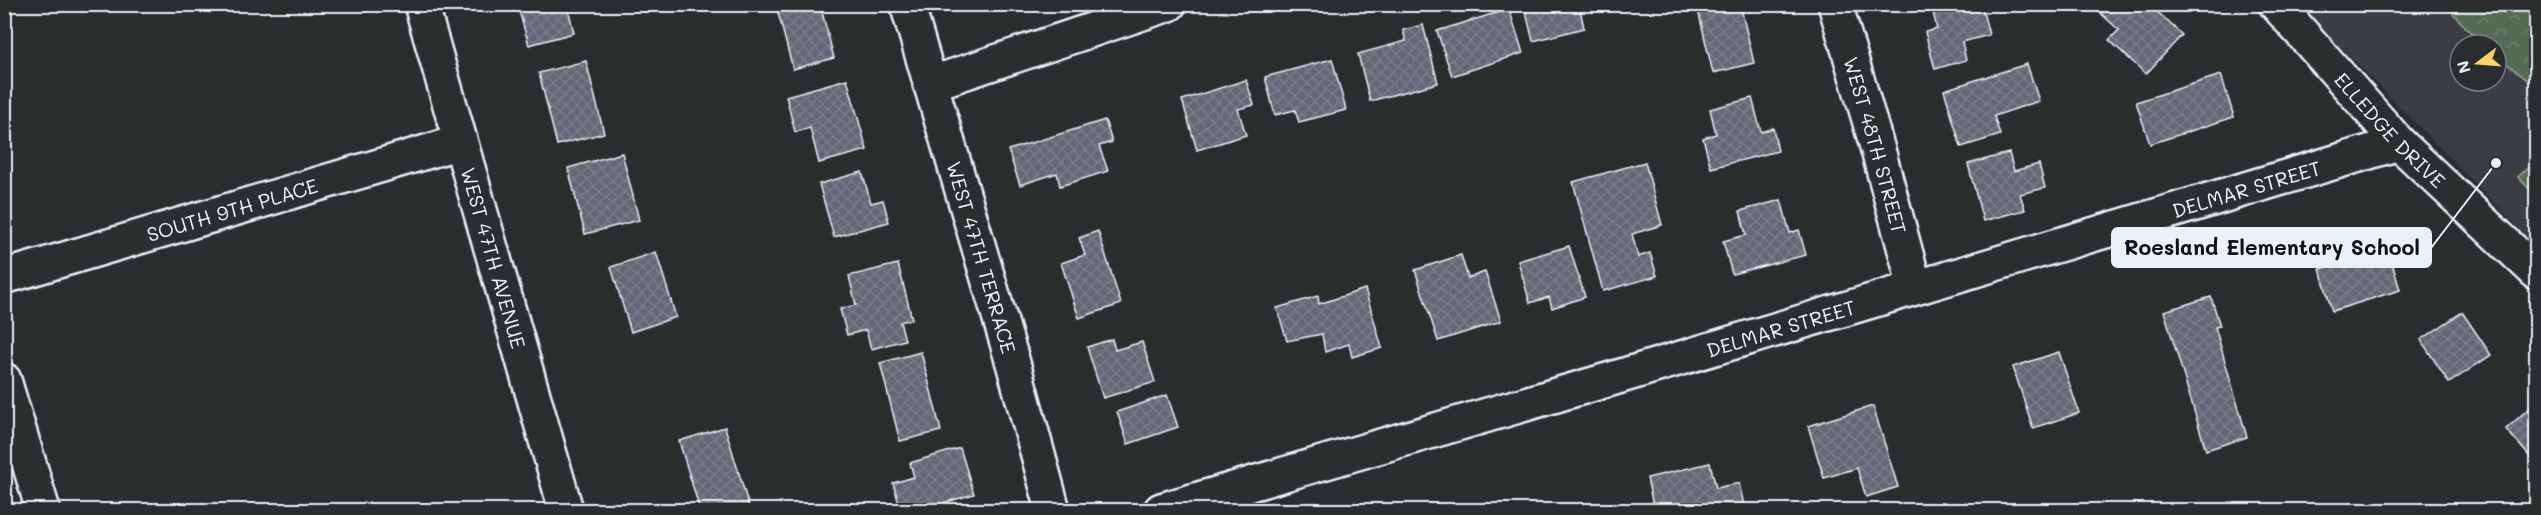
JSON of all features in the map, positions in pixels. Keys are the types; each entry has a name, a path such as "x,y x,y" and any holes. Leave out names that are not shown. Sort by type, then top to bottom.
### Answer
{"street":[{"name":"WEST 47TH AVENUE","path":"421,4 566,510"},
{"name":"WEST 47TH TERRACE","path":"907,4 1013,363 1053,510"},
{"path":"930,84 1169,4"},
{"name":"WEST 48TH STREET","path":"1835,4 1915,287"},
{"name":"ELLEDGE DRIVE","path":"2276,4 2399,143 2536,272"},
{"name":"SOUTH 9TH PLACE","path":"4,277 460,142"},
{"name":"DELMAR STREET","path":"1161,510 2399,143"},
{"path":"4,380 43,510"}],"shaded area":[{"path":"2299,5 2536,5 2536,245"}],"green space":[{"path":"2446,5 2536,5 2536,87 2508,65 2508,33 2472,33"},
{"path":"2536,160 2536,196 2518,177"}],"building":[{"path":"517,4 567,4 574,33 529,45"},
{"path":"794,4 820,4 834,58 793,69 777,9"},
{"path":"1524,4 1579,4 1584,28 1533,41"},
{"path":"1720,4 1740,4 1754,63 1713,73 1698,10"},
{"path":"1931,4 1981,4 1989,35 1962,42 1966,60 1935,69 1925,32 1937,29"},
{"path":"2102,4 2149,4 2182,35 2146,74 2109,40 2119,30 2097,10"},
{"path":"1509,9 1523,53 1452,76 1437,31"},
{"path":"1423,25 1438,83 1370,101 1358,54 1406,41 1403,30"},
{"path":"1332,59 1346,110 1299,122 1295,110 1275,115 1265,77"},
{"path":"586,61 604,133 557,145 539,73"},
{"path":"2027,64 2039,101 1994,116 2000,135 1961,147 1944,90"},
{"path":"2221,75 2234,117 2150,144 2136,102"},
{"path":"847,79 867,150 819,163 810,128 795,132 786,96"},
{"path":"1246,80 1254,105 1238,109 1246,135 1197,150 1182,100"},
{"path":"1752,98 1761,132 1773,128 1778,151 1711,168 1703,138 1716,134 1710,109"},
{"path":"1105,120 1112,142 1099,146 1108,171 1060,186 1057,173 1020,185 1008,150"},
{"path":"622,153 639,220 585,234 568,168"},
{"path":"2009,153 2014,171 2039,164 2045,188 2020,194 2025,210 1983,221 1968,164"},
{"path":"1645,162 1662,225 1632,234 1638,257 1650,253 1657,276 1603,291 1573,182"},
{"path":"862,172 871,203 883,200 889,222 834,237 819,184"},
{"path":"1781,200 1790,233 1799,230 1806,255 1732,274 1723,241 1746,235 1740,211"},
{"path":"1098,231 1121,304 1079,318 1061,263 1085,255 1079,238"},
{"path":"1569,246 1585,297 1552,308 1549,297 1530,303 1518,261"},
{"path":"2388,249 2400,290 2332,311 2320,269"},
{"path":"656,252 676,317 631,332 611,267"},
{"path":"1461,255 1468,278 1485,272 1501,321 1438,341 1415,270"},
{"path":"898,264 912,319 900,322 905,340 871,349 866,330 847,335 840,309 856,305 849,276"},
{"path":"1365,289 1382,348 1352,357 1349,344 1325,352 1322,334 1287,341 1277,308 1318,296 1319,304"},
{"path":"2211,297 2220,326 2215,327 2247,437 2206,450 2164,311"},
{"path":"2462,312 2491,355 2449,383 2421,340"},
{"path":"1112,339 1115,350 1142,342 1155,382 1103,398 1087,347"},
{"path":"921,352 941,431 900,441 880,363"},
{"path":"2059,352 2079,413 2033,428 2013,367"},
{"path":"1167,395 1178,427 1128,444 1117,412"},
{"path":"2536,402 2536,464 2506,429"},
{"path":"1873,406 1898,487 1866,497 1857,468 1824,478 1808,426"},
{"path":"725,427 750,510 700,510 679,441"},
{"path":"960,448 974,494 919,510 901,510 893,483 914,477 910,463"},
{"path":"1710,463 1716,488 1739,483 1745,510 1654,510 1647,478"}],"place":[{"name":"Roesland Elementary School","path":"2496,163"}]}
